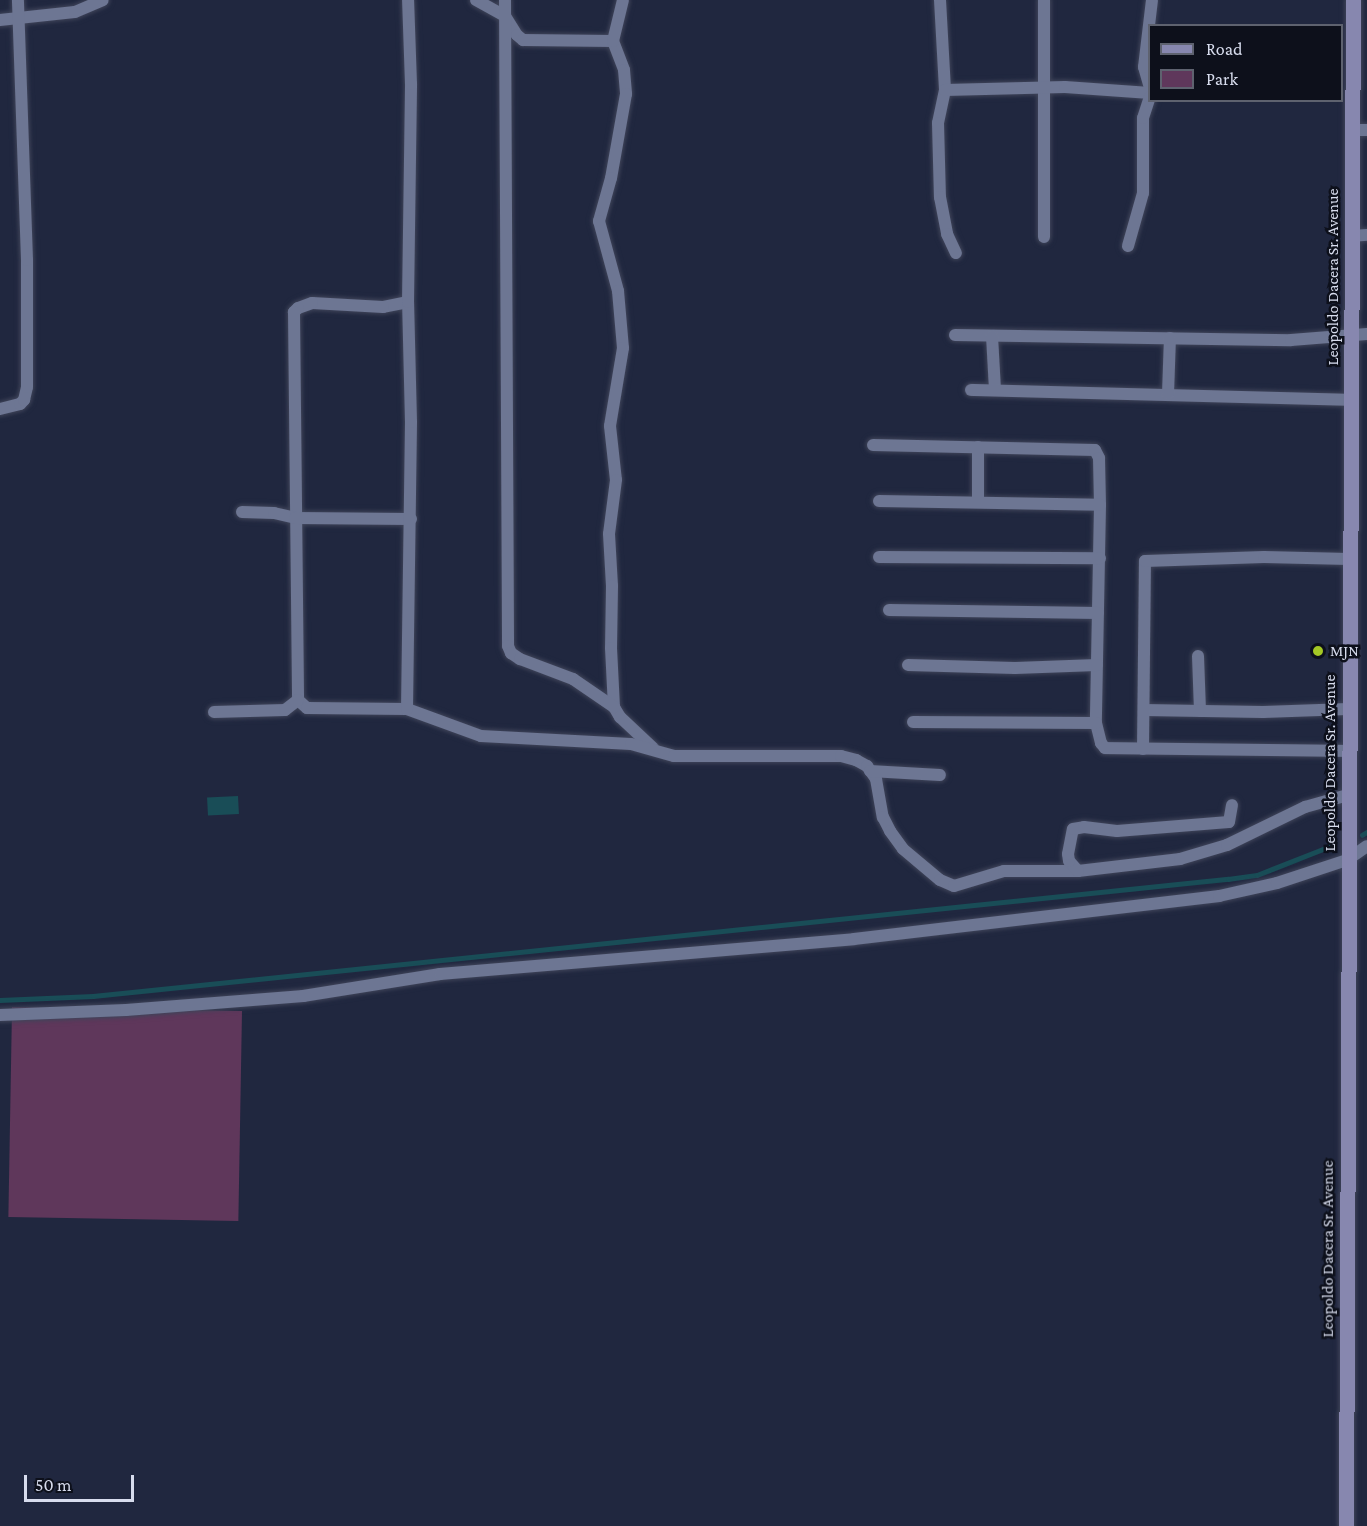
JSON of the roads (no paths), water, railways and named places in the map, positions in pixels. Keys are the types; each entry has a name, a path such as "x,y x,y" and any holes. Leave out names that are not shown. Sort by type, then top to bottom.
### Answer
{"main road":[{"name":"Leopoldo Dacera Sr. Avenue","path":"1346,1526 1351,236 1359,130 1347,90 1353,0"}],"street":[{"path":"0,409 20,404 24,400 27,387 27,260 18,0"},
{"path":"0,20 19,20 75,12 103,0"},
{"path":"407,709 411,519 408,302 411,84 408,0"},
{"path":"476,0 505,16 517,36 523,40 613,41"},
{"path":"505,0 508,646 511,653 520,660 573,679 614,707 620,717 654,749"},
{"path":"614,707 609,534 616,480 610,426 623,348 618,291 599,221 610,178 626,94 624,70 613,41 623,0"},
{"path":"940,0 945,90 938,123 940,197 947,234 956,253"},
{"path":"1044,0 1046,88 1044,237"},
{"path":"1149,24 1152,0"},
{"path":"1148,34 1144,67 1148,84"},
{"path":"945,90 1046,88 1148,93"},
{"path":"1128,246 1143,193 1143,118 1148,100"},
{"path":"1351,236 1367,235"},
{"path":"298,700 294,312 312,303 383,307 408,302"},
{"path":"955,335 1292,340 1367,334"},
{"path":"992,336 996,390"},
{"path":"1168,394 1170,338"},
{"path":"971,390 1350,400"},
{"path":"873,445 1091,448 1099,458 1100,558 1096,723 1105,748 1348,750"},
{"path":"978,447 978,501"},
{"path":"879,501 1100,505"},
{"path":"242,512 274,513 296,518 411,519"},
{"path":"879,557 1100,558"},
{"path":"1143,749 1145,561 1306,557 1349,559"},
{"path":"889,610 1098,613"},
{"path":"1198,656 1200,711"},
{"path":"908,666 1014,668 1097,665"},
{"path":"298,700 313,709 407,709 481,736 631,744 674,756 842,756 856,760 876,779 883,817 903,849 950,885 1004,871 1078,871 1180,859 1227,845 1305,807 1348,795"},
{"path":"214,712 285,710 298,700"},
{"path":"1144,710 1263,712 1348,709"},
{"path":"913,722 1096,723"},
{"path":"870,771 940,775"},
{"path":"1078,871 1070,861 1068,854 1073,829 1084,827 1117,831 1229,822 1232,805"},
{"path":"0,1015 126,1010 283,998 440,974 866,937 1219,896 1277,884 1347,860 1367,846"}],"waterway":[{"path":"1362,835 1367,832"},
{"path":"0,1000 93,996 1228,879 1257,875 1333,845"}],"place":[{"name":"MJN","path":"1318,651"}]}
